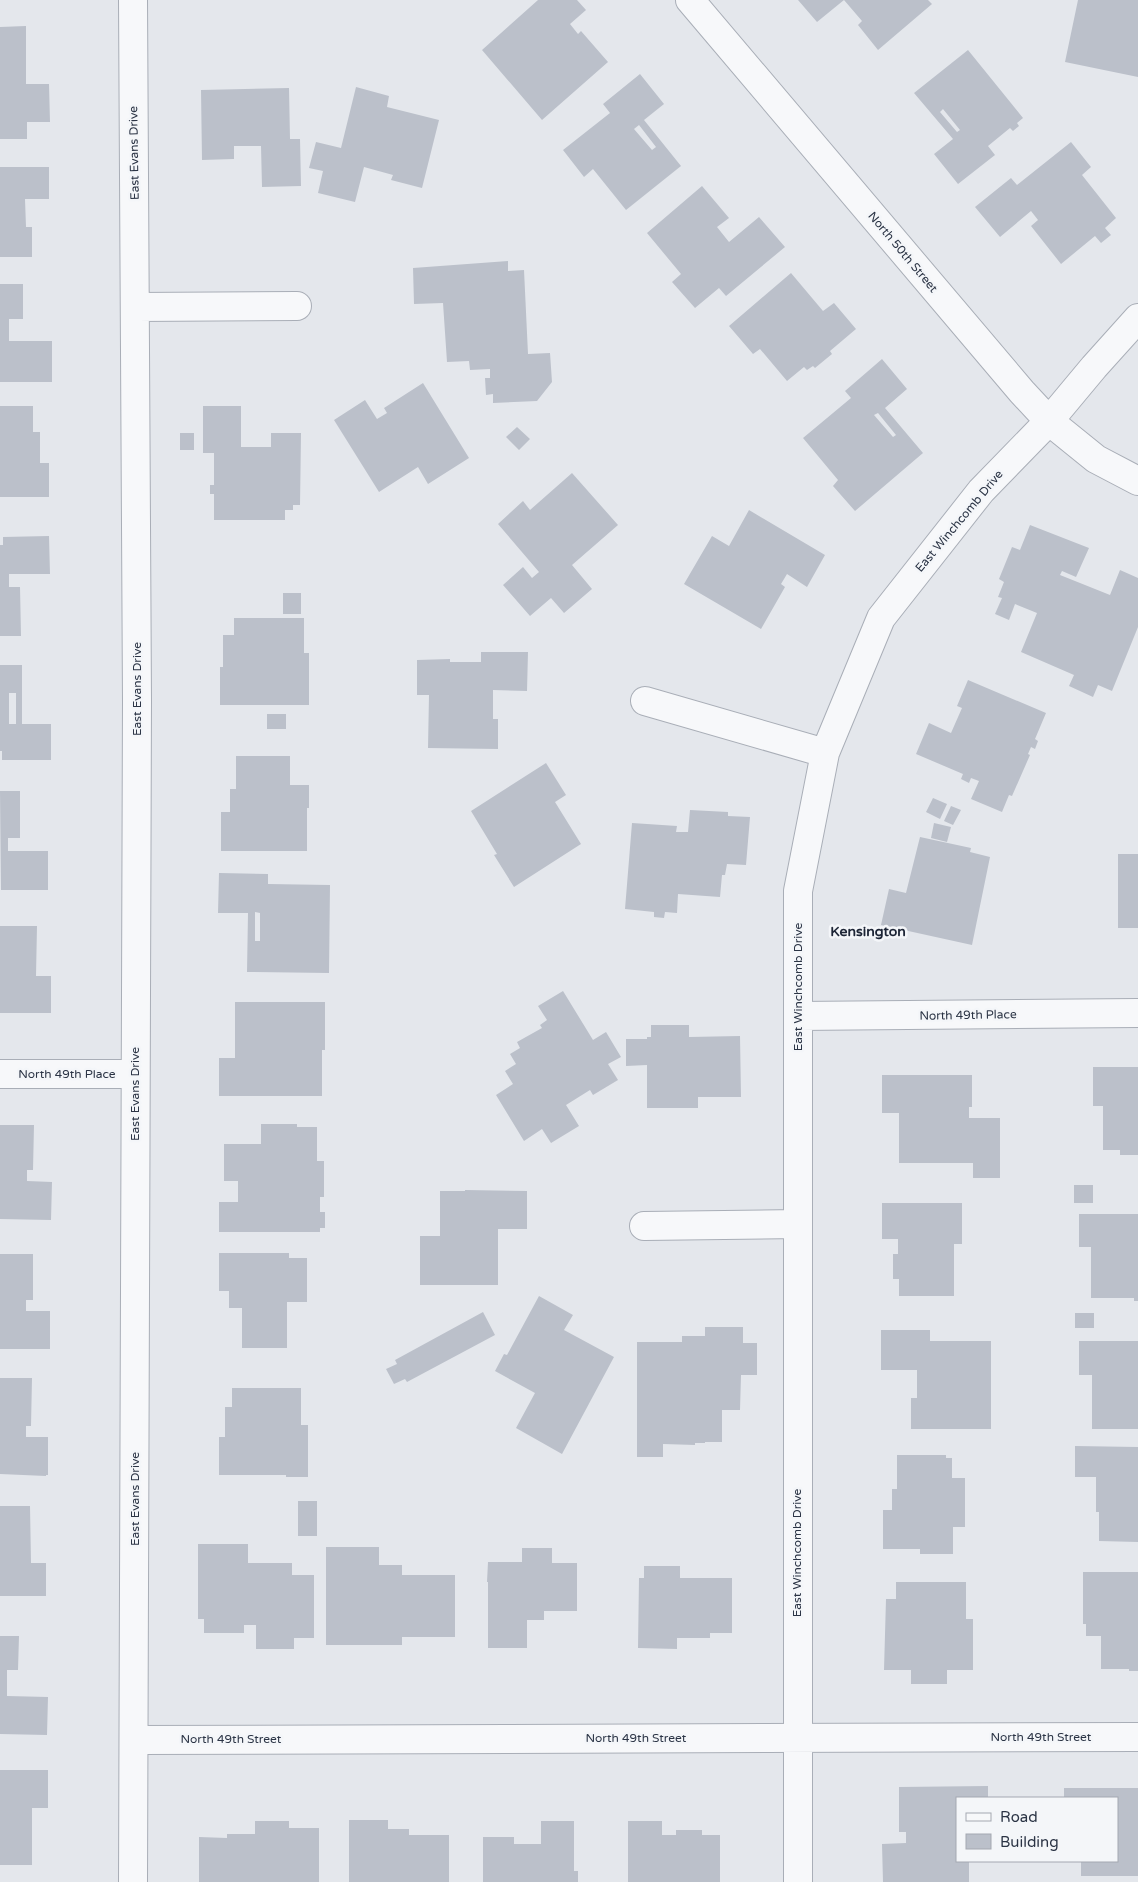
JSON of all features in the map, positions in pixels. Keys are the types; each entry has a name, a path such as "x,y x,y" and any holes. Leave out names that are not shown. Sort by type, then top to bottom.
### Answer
{"street":[{"name":"East Evans Drive","path":"133,0 137,702 134,1074 133,1882"},
{"name":"North 50th Street","path":"690,0 977,341 1049,421 1096,459 1138,481"},
{"path":"136,307 297,306"},
{"name":"East Winchcomb Drive","path":"798,1882 798,891 825,753 881,618 982,491 1049,421 1094,366 1138,318"},
{"path":"646,701 825,753"},
{"name":"North 49th Place","path":"798,1016 1138,1013"},
{"name":"North 49th Place","path":"0,1074 134,1074"},
{"path":"644,1226 798,1224"},
{"name":"North 49th Street","path":"134,1740 1138,1737"}],"building":[{"path":"538,0 577,0 586,10 570,24 578,34 581,31 608,62 542,120 482,50"},
{"path":"798,0 844,0 817,22"},
{"path":"844,0 928,0 932,4 878,50 858,25 862,21"},
{"path":"1078,0 1138,0 1138,77 1065,62"},
{"path":"26,26 26,84 49,84 50,122 27,122 27,139 0,139 0,27"},
{"path":"968,50 1023,118 1017,123 1019,126 1013,131 1010,128 988,146 995,155 958,184 934,154 953,139 914,93","holes":["943,109 960,130 957,132 940,112"]},
{"path":"640,74 664,104 644,120 681,166 626,210 593,169 584,177 563,150 610,113 603,104","holes":["639,125 656,147 652,150 634,129"]},
{"path":"356,87 389,96 387,107 439,120 422,188 391,180 393,175 364,167 355,202 318,193 323,171 309,168 316,142 341,148"},
{"path":"289,88 290,139 300,139 301,186 262,187 261,146 234,146 234,159 202,160 201,90"},
{"path":"1071,142 1091,167 1082,175 1116,218 1105,228 1111,235 1101,243 1095,236 1061,264 1031,226 1038,220 1031,211 1000,237 975,207 1011,178 1017,185"},
{"path":"0,167 49,167 49,199 25,199 26,227 32,227 32,257 0,257"},
{"path":"702,186 729,218 717,227 729,242 759,217 785,247 726,296 719,288 695,308 672,282 681,274 647,233"},
{"path":"508,261 508,271 524,270 528,354 550,353 552,382 537,401 493,403 493,394 486,395 485,378 490,378 490,369 470,370 469,361 447,362 443,303 414,304 413,268"},
{"path":"791,273 823,311 834,303 856,329 830,351 832,354 815,368 813,366 807,370 804,367 787,381 760,349 753,354 729,326"},
{"path":"0,284 23,284 23,319 9,319 9,341 52,341 52,382 0,382"},
{"path":"882,359 907,389 885,408 923,453 855,511 833,486 838,480 803,438 851,398 845,391","holes":["878,413 896,435 893,437 874,415"]},
{"path":"423,383 469,458 428,484 418,467 379,492 334,420 365,400 377,419 387,413 384,408"},
{"path":"0,406 33,406 33,432 40,432 40,463 49,463 49,497 0,497"},
{"path":"203,406 241,406 241,447 271,447 271,433 301,433 300,505 293,505 293,510 285,510 285,520 214,520 214,494 210,494 210,485 214,485 214,453 203,453"},
{"path":"517,427 530,439 519,450 506,437"},
{"path":"180,433 194,433 194,450 180,450"},
{"path":"572,473 618,525 572,565 592,589 564,613 551,598 530,616 503,585 523,567 532,578 539,572 498,524 523,501 530,510"},
{"path":"749,510 825,555 807,587 787,574 781,584 785,587 761,629 684,584 712,536 729,546"},
{"path":"1030,525 1089,548 1076,577 1062,571 1060,575 1110,595 1120,570 1138,578 1138,627 1112,691 1098,685 1093,697 1069,686 1074,675 1021,652 1037,613 1015,604 1009,620 995,614 1002,598 998,597 1004,582 999,579 1012,547 1020,550"},
{"path":"49,536 50,574 9,574 9,587 20,587 21,636 0,636 0,545 3,545 3,537"},
{"path":"283,593 301,593 301,614 283,614"},
{"path":"234,618 304,618 304,653 309,653 309,705 220,705 220,667 223,667 223,635 234,635"},
{"path":"481,652 528,652 527,691 493,690 493,719 498,719 498,749 428,748 429,695 417,695 417,660 450,659 450,662 481,662"},
{"path":"0,665 22,665 22,724 51,724 51,760 2,760 2,751 0,751","holes":["9,693 16,693 16,724 9,724"]},
{"path":"968,680 1046,713 1035,739 1038,741 1035,749 1031,747 1028,754 1030,755 1012,796 1009,795 1002,812 971,799 979,781 971,778 969,783 961,779 963,774 916,754 929,723 951,733 962,708 957,706"},
{"path":"267,714 286,714 286,729 267,729"},
{"path":"236,756 290,756 290,785 309,785 307,851 221,851 221,812 230,812 230,789 236,789"},
{"path":"546,763 566,795 555,802 581,844 514,887 494,855 497,854 471,811"},
{"path":"0,791 20,791 20,838 8,838 8,851 48,851 48,890 1,890"},
{"path":"933,798 947,804 940,819 926,812"},
{"path":"951,806 961,810 953,825 944,821"},
{"path":"690,810 728,812 728,816 750,817 746,865 727,864 725,875 722,875 720,897 678,894 677,913 665,912 664,918 654,917 654,912 625,909 632,823 677,826 676,832 688,832"},
{"path":"934,823 951,827 947,842 931,838"},
{"path":"920,837 971,848 970,852 990,857 972,945 881,925 889,889 906,893"},
{"path":"1118,854 1138,854 1138,928 1118,928"},
{"path":"219,873 268,874 268,884 330,885 329,973 247,972 248,913 218,913","holes":["255,912 260,913 260,941 255,941"]},
{"path":"0,926 37,926 36,976 51,976 51,1013 0,1013"},
{"path":"563,991 593,1040 606,1032 621,1057 608,1064 618,1080 593,1095 590,1090 566,1105 579,1126 551,1143 542,1129 524,1141 496,1095 513,1084 505,1071 516,1064 510,1054 520,1048 517,1042 542,1028 540,1025 547,1020 538,1006"},
{"path":"235,1002 325,1002 325,1050 322,1050 322,1096 219,1096 219,1058 235,1058"},
{"path":"651,1025 689,1025 689,1037 740,1036 741,1097 698,1097 698,1108 647,1108 647,1065 626,1066 626,1039 647,1039 647,1037 651,1037"},
{"path":"1093,1067 1138,1067 1138,1155 1120,1155 1120,1150 1103,1150 1103,1106 1093,1106"},
{"path":"882,1075 972,1075 972,1107 969,1107 969,1118 1000,1118 1000,1178 973,1178 973,1163 899,1163 899,1113 882,1113"},
{"path":"261,1124 297,1124 297,1127 317,1127 317,1161 324,1161 324,1197 320,1197 320,1212 325,1212 325,1228 320,1228 320,1232 219,1232 219,1202 238,1202 238,1181 224,1181 224,1144 261,1144"},
{"path":"0,1125 34,1125 33,1170 27,1170 27,1181 52,1182 51,1220 0,1219"},
{"path":"1074,1185 1093,1185 1093,1203 1074,1203"},
{"path":"440,1191 527,1191 527,1229 498,1229 498,1285 420,1285 420,1236 440,1236"},
{"path":"882,1203 962,1203 962,1244 954,1244 954,1296 899,1296 899,1279 893,1279 893,1254 898,1254 898,1239 882,1239"},
{"path":"1079,1214 1138,1214 1138,1301 1134,1301 1134,1298 1091,1298 1091,1247 1079,1247"},
{"path":"219,1253 289,1253 289,1258 307,1258 307,1302 287,1302 287,1348 242,1348 242,1308 229,1308 229,1291 219,1291"},
{"path":"0,1254 33,1254 33,1300 26,1300 26,1311 50,1311 50,1349 0,1349"},
{"path":"539,1296 573,1315 564,1330 614,1357 562,1454 516,1428 535,1393 495,1371 504,1354 507,1355"},
{"path":"483,1312 495,1335 407,1382 405,1379 394,1384 386,1369 397,1364 395,1360"},
{"path":"1075,1313 1094,1313 1094,1328 1075,1328"},
{"path":"705,1327 743,1327 743,1343 757,1343 757,1375 741,1375 740,1410 722,1410 722,1442 695,1443 695,1445 663,1444 663,1457 637,1457 637,1342 682,1342 682,1336 705,1336"},
{"path":"881,1330 930,1330 930,1341 991,1341 991,1429 911,1429 911,1398 917,1398 917,1370 881,1370"},
{"path":"1079,1341 1138,1341 1138,1429 1092,1429 1092,1375 1079,1375"},
{"path":"0,1378 32,1378 31,1426 26,1426 26,1437 48,1437 48,1475 46,1476 0,1474"},
{"path":"232,1388 301,1388 301,1425 308,1425 308,1477 286,1477 286,1475 219,1475 219,1437 225,1437 225,1407 232,1407"},
{"path":"1075,1446 1138,1447 1138,1542 1099,1541 1099,1512 1096,1512 1096,1477 1075,1477"},
{"path":"897,1455 946,1455 946,1458 952,1458 952,1478 965,1478 965,1527 953,1527 953,1554 920,1554 920,1549 883,1549 883,1510 892,1510 892,1489 897,1489"},
{"path":"298,1501 317,1501 317,1536 298,1536"},
{"path":"0,1506 30,1506 31,1563 46,1563 46,1596 0,1596"},
{"path":"198,1544 248,1544 248,1563 292,1563 292,1575 314,1575 314,1638 294,1638 294,1649 256,1649 256,1625 244,1625 244,1633 204,1633 204,1619 198,1619"},
{"path":"326,1547 379,1547 379,1565 402,1565 402,1575 455,1575 455,1637 402,1637 402,1645 326,1645"},
{"path":"522,1548 552,1548 552,1563 577,1563 577,1611 544,1611 544,1620 527,1620 527,1648 488,1648 488,1562 522,1562"},
{"path":"644,1566 680,1566 680,1578 732,1578 732,1633 710,1633 710,1638 677,1638 677,1649 638,1648 639,1578 644,1578"},
{"path":"1083,1572 1138,1572 1138,1671 1129,1671 1129,1669 1101,1669 1101,1636 1086,1636 1086,1624 1083,1624"},
{"path":"896,1582 966,1582 966,1619 973,1619 973,1670 947,1670 947,1684 911,1684 911,1670 884,1670 886,1599 896,1599"},
{"path":"0,1636 19,1636 18,1670 7,1670 7,1696 48,1697 47,1735 0,1734"},
{"path":"0,1770 48,1770 48,1808 32,1808 32,1865 0,1865"},
{"path":"988,1786 988,1797 956,1797 956,1862 969,1862 969,1882 883,1882 882,1844 906,1843 906,1832 899,1832 899,1787"},
{"path":"1064,1788 1138,1788 1138,1876 1081,1876 1081,1862 1118,1862 1118,1797 1064,1797"},
{"path":"349,1820 388,1820 388,1829 409,1829 409,1835 449,1835 449,1882 349,1882"},
{"path":"255,1821 289,1821 289,1828 319,1828 319,1882 199,1882 199,1837 227,1838 227,1834 255,1834"},
{"path":"541,1821 574,1821 574,1871 578,1871 578,1882 483,1882 483,1837 514,1837 514,1844 541,1844"},
{"path":"628,1821 662,1821 662,1835 676,1835 676,1830 702,1830 702,1835 720,1835 720,1882 628,1882"}],"district":[{"name":"Kensington","path":"868,931"}]}
